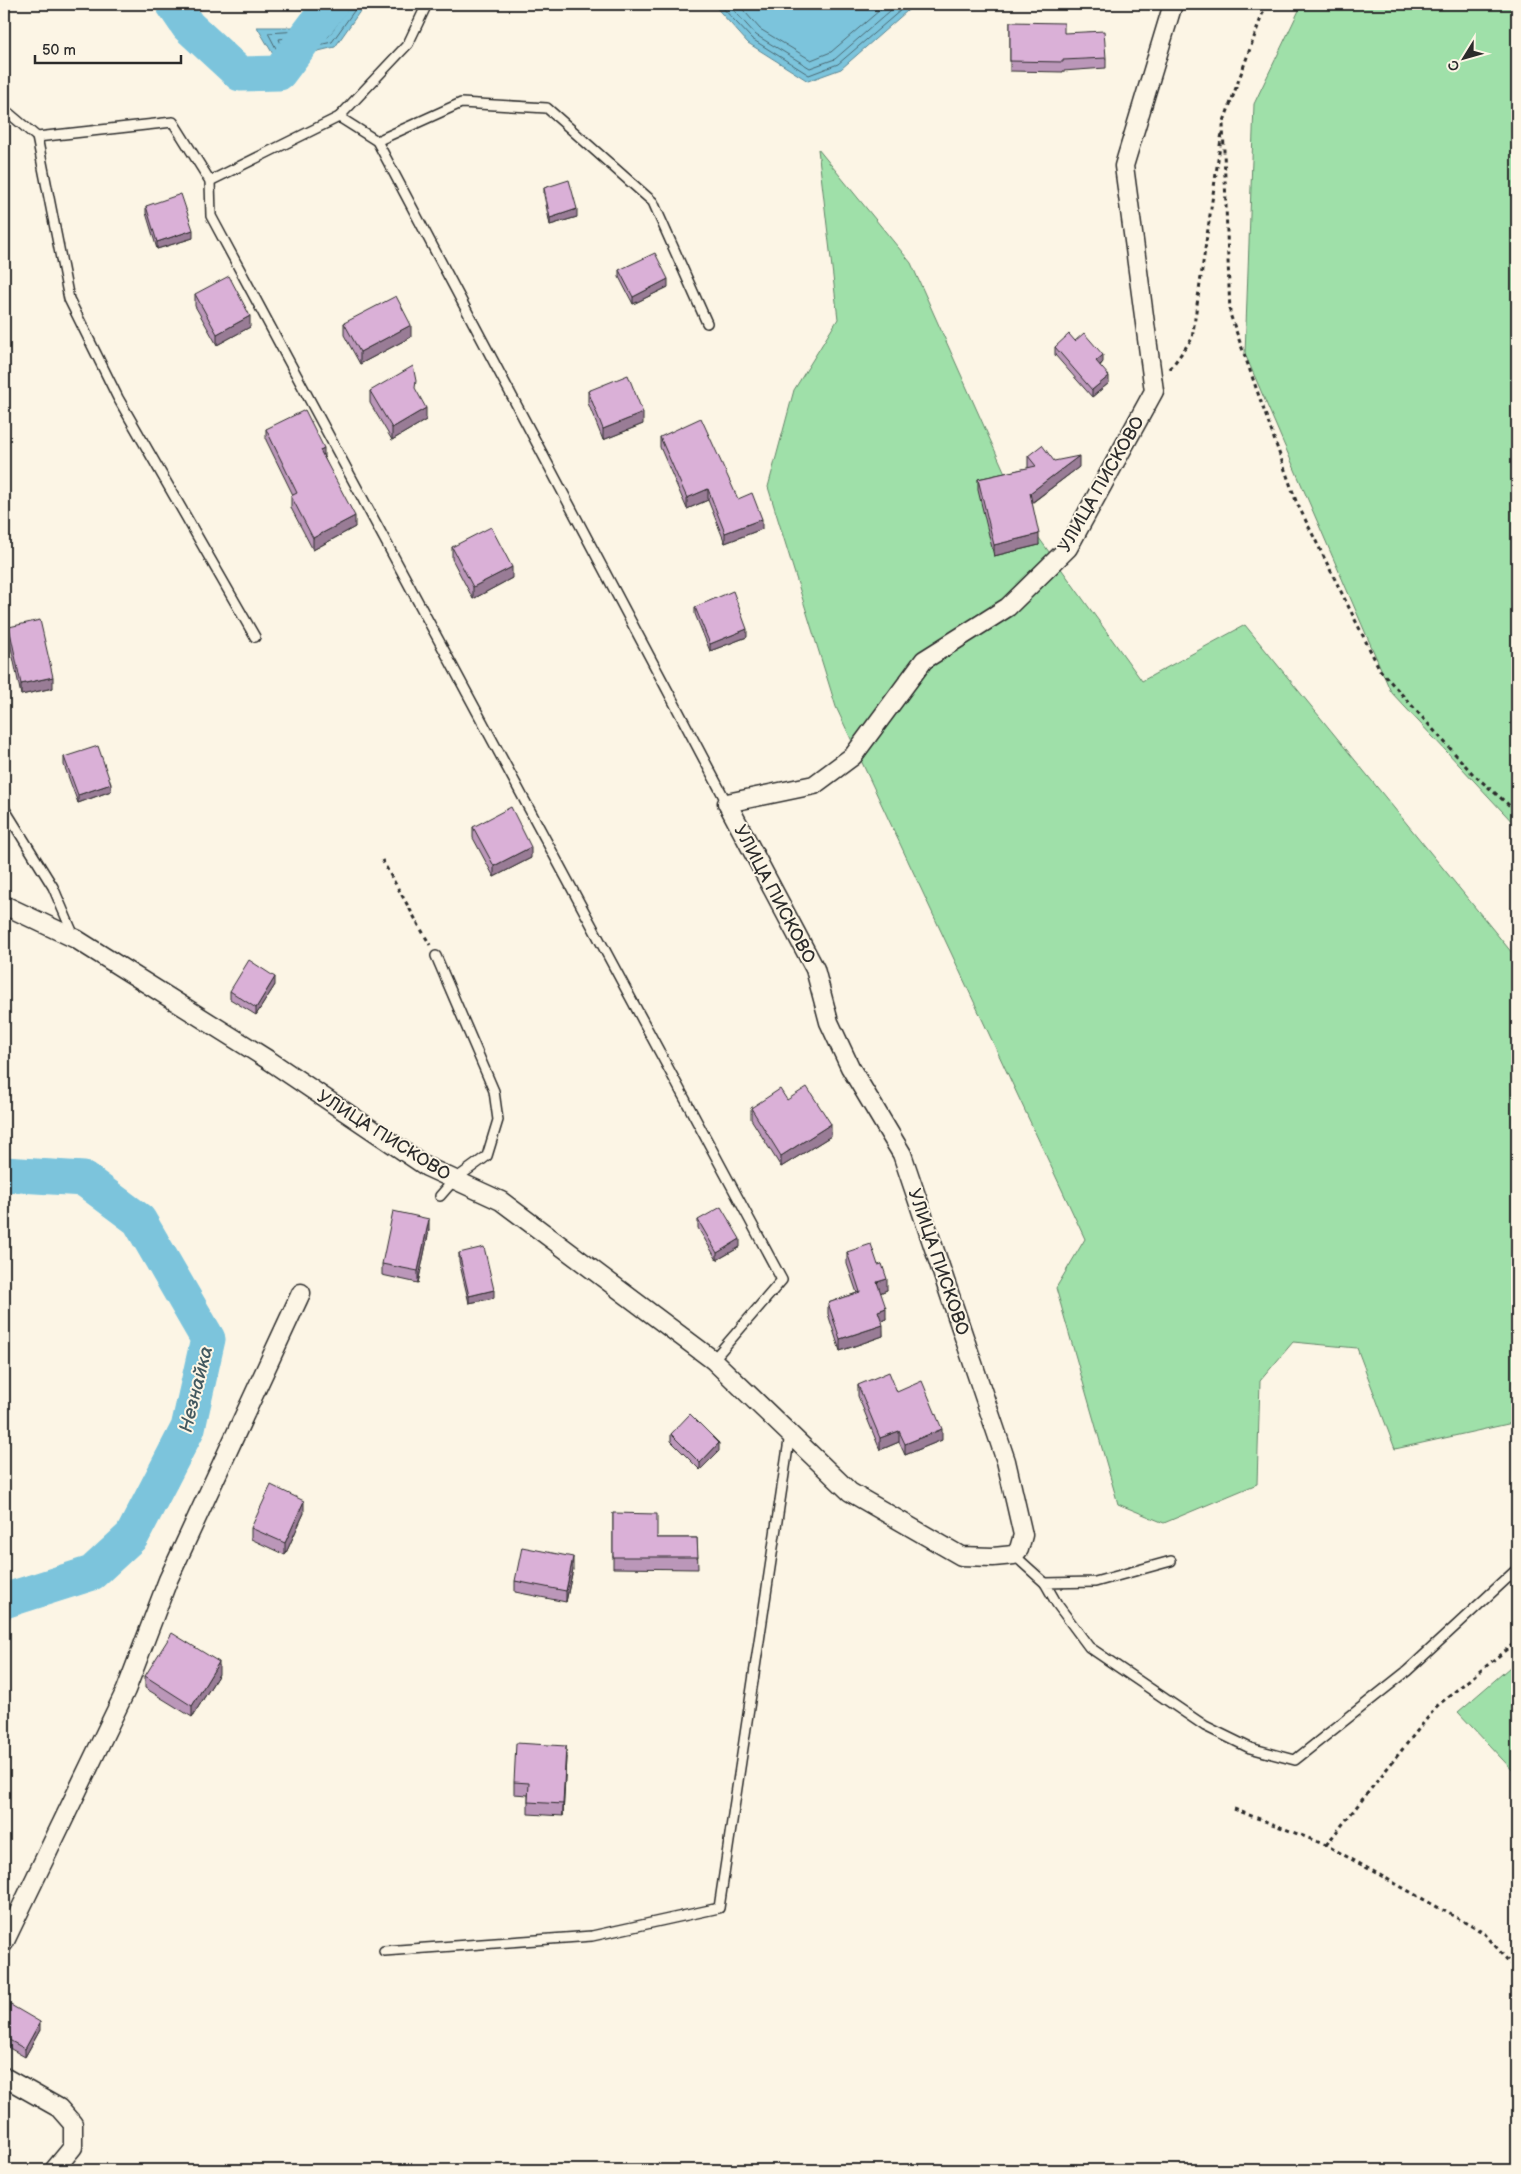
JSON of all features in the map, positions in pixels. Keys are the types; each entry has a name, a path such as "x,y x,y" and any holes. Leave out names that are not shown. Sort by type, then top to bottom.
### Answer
{"street":[{"path":"1154,390 1124,166 1173,4"},
{"name":"УЛИЦА ПИСКОВО","path":"4,905 76,939 270,1061 428,1167 501,1202 713,1360 790,1432 850,1492 961,1556 993,1557 1014,1555 1020,1549 1023,1535 1006,1460 902,1154 850,1066 828,1022 815,969 727,803 814,785 853,756 924,660 1008,608 1068,548 1154,390"},
{"path":"4,1943 126,1690 168,1580 301,1293"},
{"path":"4,2077 59,2108 73,2124 73,2147 54,2170"}],"lane":[{"path":"210,181 339,117 408,44 427,4"},
{"path":"377,140 461,103 547,108 653,202 707,323"},
{"path":"4,109 36,137 69,299 118,398 255,637"},
{"path":"339,117 377,140 727,803"},
{"path":"36,137 173,122 210,181 211,216 782,1280 713,1360"},
{"path":"4,808 53,887 76,939"},
{"path":"436,956 494,1091 498,1120 487,1156 454,1180 440,1196"},
{"path":"384,1950 592,1936 719,1908 790,1432"},
{"path":"1014,1555 1046,1583 1057,1604 1089,1648 1205,1726 1250,1748 1295,1760 1407,1671 1515,1571"},
{"path":"1046,1583 1094,1582 1171,1561"}],"path":[{"path":"1154,390 1192,338 1223,124 1266,4"},
{"path":"1223,124 1230,314 1296,501 1380,670 1472,774 1517,812"},
{"path":"382,860 436,956"},
{"path":"1326,1846 1437,1706 1517,1641"},
{"path":"1234,1809 1326,1846 1484,1933 1517,1971"}],"green space":[{"path":"1302,4 1517,4 1517,827 1391,692 1245,354 1254,104"},
{"path":"818,149 911,263 1026,520 1142,681 1245,625 1517,959 1517,1422 1395,1449 1357,1348 1293,1342 1260,1381 1257,1484 1164,1523 1118,1504 1056,1288 1085,1239 836,707 768,487 794,390 838,319"},
{"path":"1517,1661 1517,1775 1458,1712"}],"water":[{"path":"319,4 365,4 335,47 277,61 257,27 297,27"},
{"path":"713,4 915,4 841,69 808,81 748,43"}],"building":[{"path":"1010,22 1064,23 1064,33 1104,31 1106,58 1063,60 1063,62 1010,61"},
{"path":"569,180 577,209 550,218 544,188"},
{"path":"181,194 193,230 157,242 146,206"},
{"path":"655,253 668,279 633,297 619,270"},
{"path":"229,276 250,316 217,334 195,294"},
{"path":"396,296 411,325 360,352 344,323"},
{"path":"1084,333 1103,355 1096,361 1109,376 1092,390 1055,347 1069,334 1075,341"},
{"path":"413,366 416,381 415,388 426,408 392,428 370,391"},
{"path":"628,375 643,413 603,429 588,391"},
{"path":"305,410 324,448 320,450 355,516 313,538 291,496 297,493 266,429"},
{"path":"701,418 738,499 752,493 762,519 725,533 708,489 687,498 660,437"},
{"path":"1042,445 1054,461 1079,456 1030,493 1039,534 994,545 978,479 1036,466 1028,456"},
{"path":"491,527 512,567 473,587 452,547"},
{"path":"733,591 747,629 710,644 695,607"},
{"path":"40,620 53,677 21,684 9,627"},
{"path":"98,746 111,784 78,795 64,757"},
{"path":"511,807 531,847 494,866 473,827"},
{"path":"249,960 275,977 256,1008 230,991"},
{"path":"807,1087 831,1124 781,1156 751,1108 780,1089 787,1100"},
{"path":"721,1207 740,1239 717,1253 698,1220"},
{"path":"393,1211 429,1219 418,1271 382,1264"},
{"path":"871,1244 878,1265 882,1264 887,1279 877,1282 886,1308 878,1311 883,1325 840,1339 828,1303 860,1292 847,1252"},
{"path":"484,1247 494,1290 469,1296 459,1253"},
{"path":"889,1372 897,1392 922,1381 942,1429 905,1444 899,1431 880,1438 858,1385"},
{"path":"690,1414 719,1443 700,1463 671,1434"},
{"path":"271,1485 304,1501 285,1543 251,1528"},
{"path":"613,1513 657,1514 657,1538 697,1538 698,1557 613,1557"},
{"path":"522,1547 573,1557 566,1591 515,1581"},
{"path":"172,1633 219,1662 192,1706 145,1676"},
{"path":"516,1743 566,1746 563,1804 528,1802 529,1783 514,1782"},
{"path":"9,2004 40,2022 25,2049 4,2037 4,2013"}],"waterway":[{"name":"Незнайка","path":"173,4 188,26 240,74 279,73 331,4"},
{"name":"Незнайка","path":"4,1174 84,1179 139,1220 208,1339 188,1428 132,1536 92,1573 4,1601"}]}
